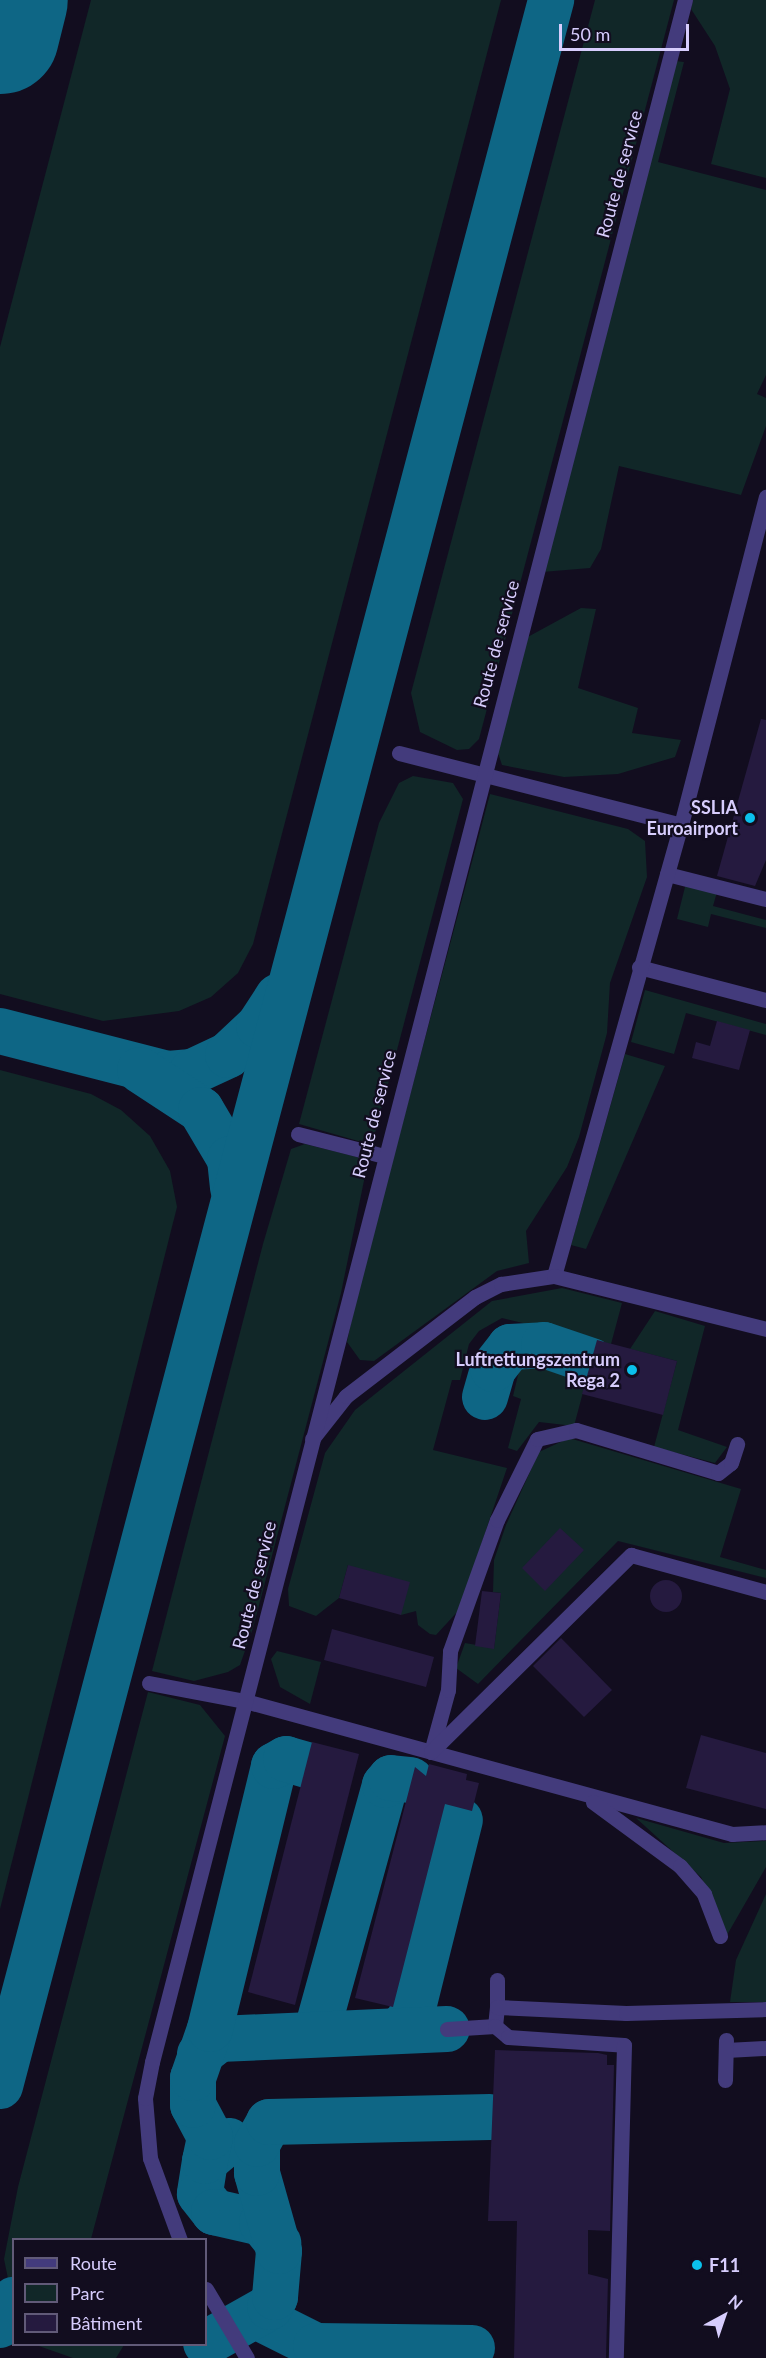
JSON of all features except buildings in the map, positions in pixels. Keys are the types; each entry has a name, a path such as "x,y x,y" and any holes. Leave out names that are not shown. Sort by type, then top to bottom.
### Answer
{"lane":[{"name":"Route de service","path":"179,2238 150,2158 145,2098 309,1444 482,773 686,0"},
{"path":"554,1276 639,967 668,874 766,497"},
{"path":"399,753 681,825"},
{"path":"668,874 766,899"},
{"path":"639,967 766,1000"},
{"path":"298,1134 384,1156"},
{"path":"309,1444 346,1396 475,1297 501,1284 554,1276 766,1329"},
{"path":"431,1752 448,1690 450,1651 497,1520 537,1439 576,1430 718,1473 731,1462 737,1444"},
{"path":"431,1752 631,1555 766,1592"},
{"path":"149,1683 245,1701 586,1796 732,1834 766,1832"},
{"path":"586,1796 680,1866 704,1894 720,1936"},
{"path":"495,2026 497,1980"},
{"path":"497,2007 627,2013 766,2009"},
{"path":"447,2029 495,2026 508,2037 624,2045 616,2358"},
{"path":"725,2080 726,2045 766,2048"},
{"path":"207,2291 247,2358"}],"green space":[{"path":"91,0 501,0 253,944 238,973 211,997 179,1011 103,1021 0,994 0,347"},
{"path":"595,0 674,0 479,739 469,749 457,750 420,732 411,693"},
{"path":"693,0 766,0 766,178 711,164 730,89 715,46 691,9"},
{"path":"675,61 684,62 658,162 766,190 766,375 757,394 766,398 766,426 741,495 619,466 601,549 590,568 542,572"},
{"path":"581,608 596,609 578,688 638,708 632,733 681,740 675,757 618,774 564,777 502,765 495,744 524,639"},
{"path":"413,776 453,783 463,799 372,1145 299,1124 379,823 399,783"},
{"path":"490,794 628,829 645,841 647,877 610,983 607,1033 579,1137 567,1167 526,1231 529,1263 497,1271 374,1361 360,1360 347,1342 357,1294"},
{"path":"686,883 717,892 713,906 766,920 766,928 711,914 708,927 677,919"},
{"path":"645,990 766,1024 766,1035 686,1013 674,1054 631,1042"},
{"path":"625,1054 665,1066 586,1249 571,1245"},
{"path":"0,1070 91,1094 121,1110 150,1136 170,1171 177,1207 0,1909"},
{"path":"305,1144 357,1157 367,1166 341,1293 253,1628 240,1665 228,1672 194,1681 152,1671 263,1244 291,1149"},
{"path":"562,1288 622,1303 611,1344 502,1318 479,1331 469,1344 460,1380 452,1380 433,1450 507,1468 459,1610 436,1635 430,1634 418,1625 416,1611 401,1615 348,1565 339,1598 316,1616 289,1606 288,1589 325,1453 355,1410 492,1301"},
{"path":"655,1311 705,1326 678,1430 727,1447 715,1463 654,1447 677,1361 630,1349"},
{"path":"529,1365 586,1381 574,1426 539,1422 517,1451 508,1448 521,1399 513,1396 519,1371"},
{"path":"569,1438 741,1489 720,1557 766,1570 766,1578 618,1541 478,1684 456,1668 465,1643 494,1648 501,1593 493,1592 494,1560 506,1525 539,1452"},
{"path":"277,1651 321,1662 310,1704 280,1687 271,1659"},
{"path":"148,1692 200,1705 225,1736 91,2238 12,2238 12,2298 4,2259 18,2187"},
{"path":"636,1818 724,1843 766,1841 766,1867 727,1935 701,1877"},
{"path":"766,1894 766,2002 730,2002 736,1960"},
{"path":"39,2346 123,2346 116,2358 73,2358"}],"taxiway":[{"path":"0,2086 551,0"},
{"path":"0,1031 168,1074 192,1072 228,1055 259,1026 278,997"},
{"path":"140,1070 201,1110 230,1159 233,1188"},
{"path":"485,1397 493,1369 510,1347 544,1345 591,1361"},
{"path":"205,2161 210,2137 193,2105 193,2078 210,2029 274,1766 286,1759 307,1765"},
{"path":"316,2034 385,1785 391,1778 411,1780"},
{"path":"397,2031 410,2020 460,1820"},
{"path":"200,2054 219,2039 447,2029"},
{"path":"207,2342 270,2307 275,2297 279,2251 257,2173 257,2144 269,2122 490,2117"},
{"path":"229,2141 205,2161 200,2194 214,2212 262,2223 278,2243"},
{"path":"0,2325 12,2304"},
{"path":"256,2316 316,2346 472,2348"}],"runway":[{"path":"0,35 9,0"}],"place":[{"name":"SSLIA Euroairport","path":"750,818"},
{"name":"Luftrettungszentrum Rega 2","path":"632,1370"},
{"name":"F11","path":"697,2265"}]}
